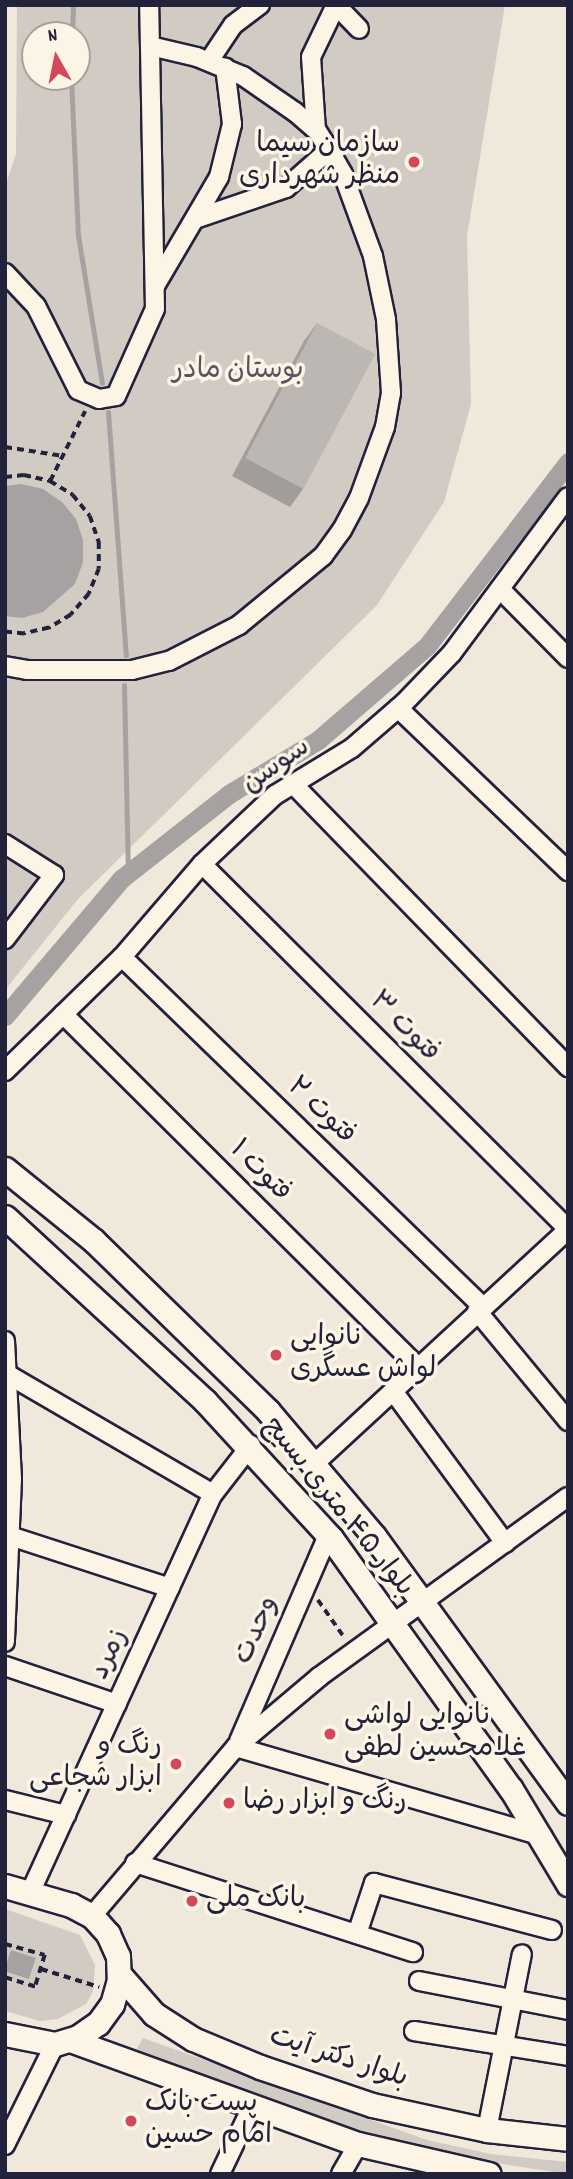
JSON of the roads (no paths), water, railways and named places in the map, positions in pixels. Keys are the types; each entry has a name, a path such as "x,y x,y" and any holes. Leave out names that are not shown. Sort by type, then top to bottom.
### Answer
{"main road":[{"name":"بلوار ۴۵ متری بسیج","path":"5,1169 93,1240 233,1376 314,1464 560,1780 568,1803"},
{"name":"بلوار ۴۵ متری بسیج","path":"5,1217 251,1445 328,1535 542,1836 568,1884"},
{"path":"205,1401 233,1376"},
{"path":"5,1886 92,1916 108,1934 117,1983 98,2023 62,2042"},
{"name":"بلوار دکتر آیت","path":"117,1983 153,2014 193,2039 372,2105 487,2130 568,2139"},
{"path":"5,2034 62,2042 358,2144 489,2174"}],"street":[{"path":"5,274 36,306 78,390 92,397 116,396 155,309 149,5"},
{"path":"155,286 198,218 219,177 230,133 231,98 217,64 233,25 260,5"},
{"path":"316,130 311,57 336,5 359,29"},
{"path":"5,666 104,670 169,661 239,625 323,556 342,530 359,498 385,427 390,355 373,256 343,174 329,150 316,130 272,94 217,64 150,46"},
{"path":"198,218 278,192 329,150"},
{"name":"سوسن","path":"5,1071 122,957 202,864 275,794 352,748 398,708 452,653 568,497"},
{"path":"500,589 568,659"},
{"path":"398,708 568,871"},
{"path":"293,784 568,1067"},
{"path":"5,844 54,875 5,939"},
{"name":"فتوت ۳","path":"202,864 568,1229"},
{"name":"فتوت ۲","path":"122,957 480,1308 568,1421"},
{"name":"فتوت ۱","path":"63,1014 418,1367"},
{"path":"314,1464 568,1229"},
{"path":"5,1341 9,1536 5,1642"},
{"path":"7,1374 213,1494"},
{"path":"393,1391 505,1543"},
{"name":"زمرد","path":"30,1893 213,1494 251,1445"},
{"path":"424,1604 568,1497"},
{"name":"وحدت","path":"236,1747 328,1535"},
{"path":"9,1536 170,1588"},
{"name":"وحدت","path":"92,1916 236,1747 353,1651 424,1604"},
{"path":"5,1666 117,1704"},
{"path":"236,1747 542,1836"},
{"path":"5,1800 66,1815"},
{"path":"135,1863 413,1952"},
{"path":"357,1934 374,1883 552,1930"},
{"path":"487,2130 522,1954"},
{"path":"419,1981 568,2010"},
{"path":"414,2031 568,2056"},
{"path":"5,2145 62,2042"},
{"path":"220,2174 252,2106"},
{"path":"341,2174 358,2144"}],"waterway":[{"path":"72,21 73,5"},
{"path":"72,91 78,235 102,383"},
{"path":"108,412 126,655"},
{"path":"5,1016 121,879 229,794 318,740 427,646 568,462"},
{"path":"124,685 128,873"}],"place":[{"name":"سازمان سیما منظر شهرداری","path":"414,162"},
{"name":"نانوایی لواش عسگری","path":"276,1355"},
{"name":"نانوایی لواشی غلامحسین لطفی","path":"330,1734"},
{"name":"رنگ و ابزار شجاعی","path":"176,1764"},
{"name":"رنگ و ابزار رضا","path":"229,1803"},
{"name":"بانک ملی","path":"192,1901"},
{"name":"پست بانک امام حسین","path":"131,2121"}],"park label":[{"name":"بوستان مادر","path":"238,372"}]}
